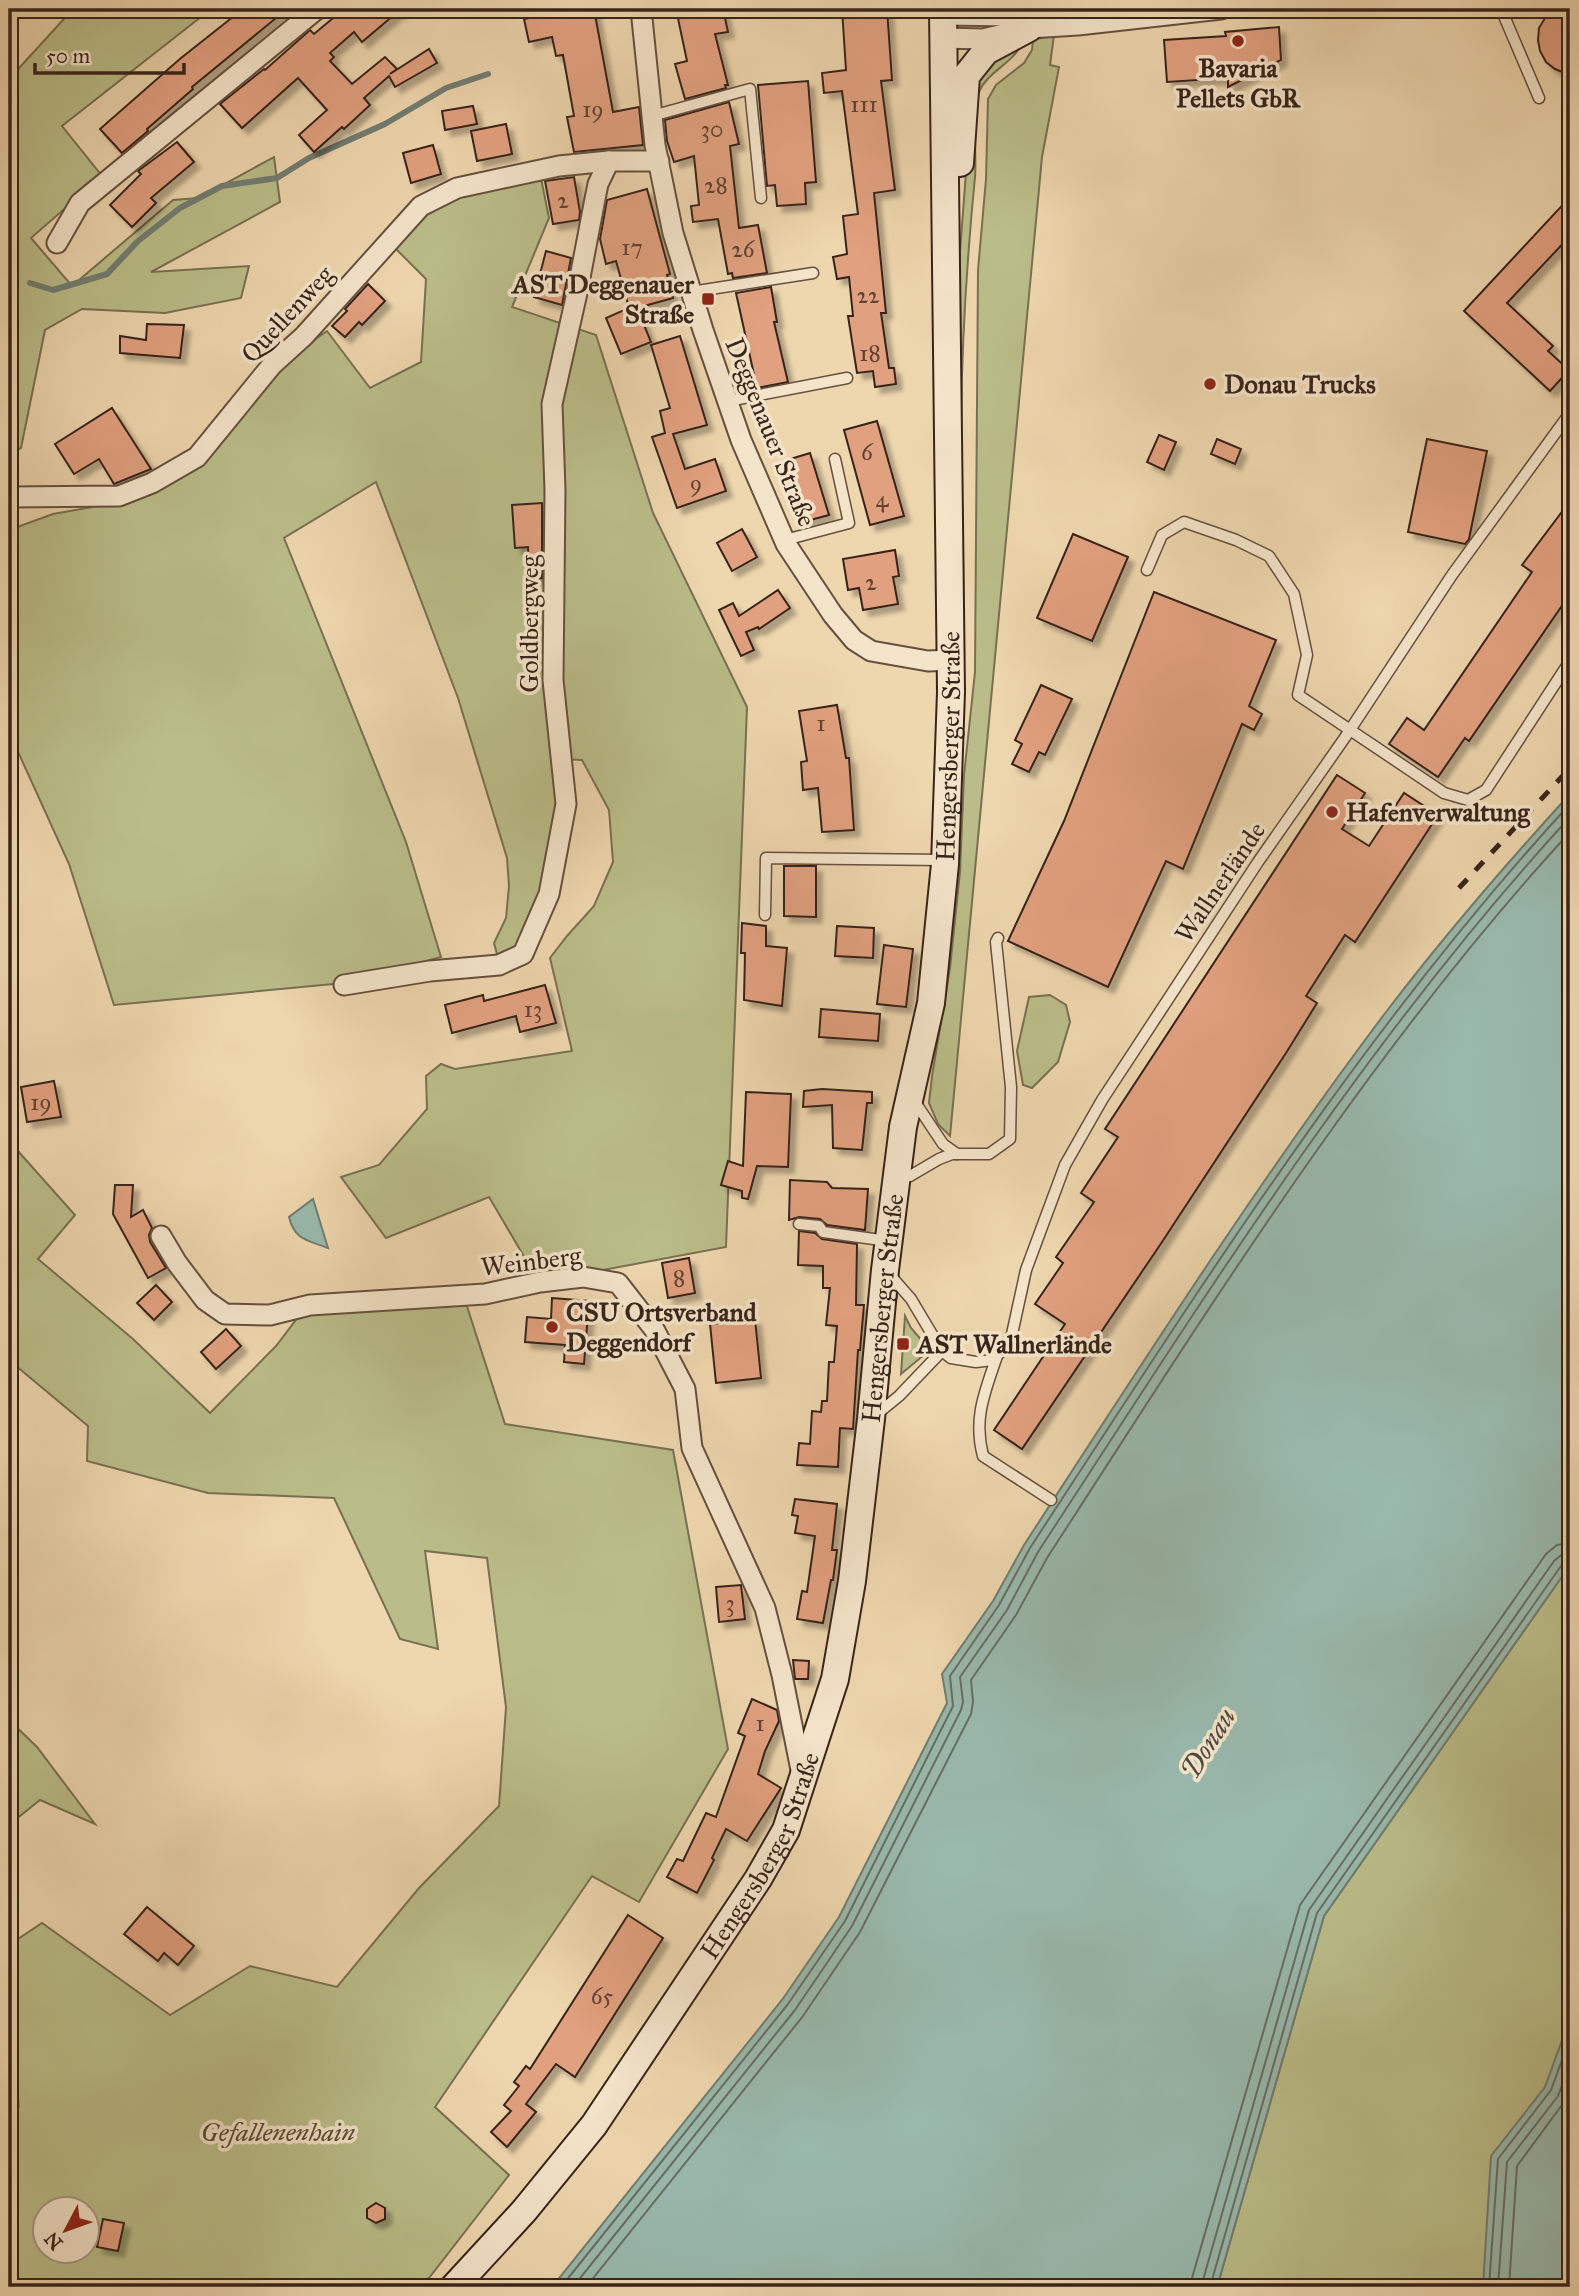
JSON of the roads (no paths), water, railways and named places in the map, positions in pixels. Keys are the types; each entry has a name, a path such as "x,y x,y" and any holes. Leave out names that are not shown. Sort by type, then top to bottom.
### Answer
{"main road":[{"name":"Hengersberger Straße","path":"454,2287 524,2211 594,2125 758,1879 786,1830 835,1679 852,1581 903,1127 931,1003 945,860 951,660 943,21"},
{"name":"Hengersberger Straße","path":"945,214 959,188 966,76 986,51 1029,28"}],"street":[{"path":"57,243 80,203 317,9"},
{"name":"Deggenauer Straße","path":"640,9 652,116 673,233 741,440 785,540 833,615 854,640 871,651 928,662 951,660"},
{"path":"943,21 1016,16 1029,28 1078,25 1144,13 1221,9"},
{"path":"608,161 659,161"},
{"name":"Quellenweg","path":"9,497 119,496 152,483 197,457 272,365 304,336 421,206 457,188 559,166 608,161"},
{"name":"Goldbergweg","path":"344,985 430,971 499,965 523,954 549,894 566,804 553,680 555,490 552,404 595,199 608,161"},
{"name":"Weinberg","path":"161,1236 177,1263 205,1300 225,1314 270,1315 310,1305 485,1294 540,1282 583,1277 618,1283 654,1329 685,1389 692,1448 765,1608 782,1675 803,1781"}],"lane":[{"path":"1501,9 1539,98"},
{"path":"652,116 750,89 761,198"},
{"path":"691,292 813,272"},
{"path":"728,401 847,378"},
{"name":"Wallnerlände","path":"1051,1500 983,1456 979,1438 980,1407 997,1356 1005,1348 1012,1334 1026,1270 1065,1165 1109,1088 1258,862 1452,575 1570,413"},
{"path":"785,540 849,523 835,459"},
{"path":"1147,570 1162,535 1184,522 1236,540 1269,556 1294,594 1307,655 1298,695 1444,793 1468,800 1486,790 1570,661"},
{"path":"765,915 765,858 945,860"},
{"path":"897,1178 910,1176 939,1159 957,1154 989,1154 1010,1139 1011,1087 996,942 998,938"},
{"path":"910,1096 925,1114 943,1144 957,1154"},
{"path":"799,1224 820,1226 823,1232 889,1241"},
{"path":"885,1270 911,1299 943,1351 951,1358 976,1362 992,1360 997,1356"},
{"path":"871,1419 943,1351"},
{"path":"9,2030 13,2106 9,2127"}],"water":[{"name":"Donau","path":"1570,794 1570,1565 1324,1916 1217,2287 552,2287 782,2000 839,1917 947,1703 942,1674 993,1601 1024,1545 1156,1342 1291,1142 1408,984 1522,847"},
{"path":"313,1199 328,1248 299,1235 289,1217"},
{"path":"1570,2018 1570,2287 1483,2287 1491,2156 1545,2087"}],"waterway":[{"path":"30,283 53,290 107,274 138,241 180,208 222,186 277,178 309,158 385,124 446,88 488,74"}],"railway":[{"path":"1459,888 1570,768"}],"place":[{"name":"Bavaria Pellets GbR","path":"1238,41"},
{"name":"AST Deggenauer Straße","path":"708,299"},
{"name":"Donau Trucks","path":"1210,384"},
{"name":"Hafenverwaltung","path":"1332,812"},
{"name":"CSU Ortsverband Deggendorf","path":"552,1327"},
{"name":"AST Wallnerlände","path":"903,1344"}],"park label":[{"name":"Gefallenenhain","path":"278,2132"}]}
